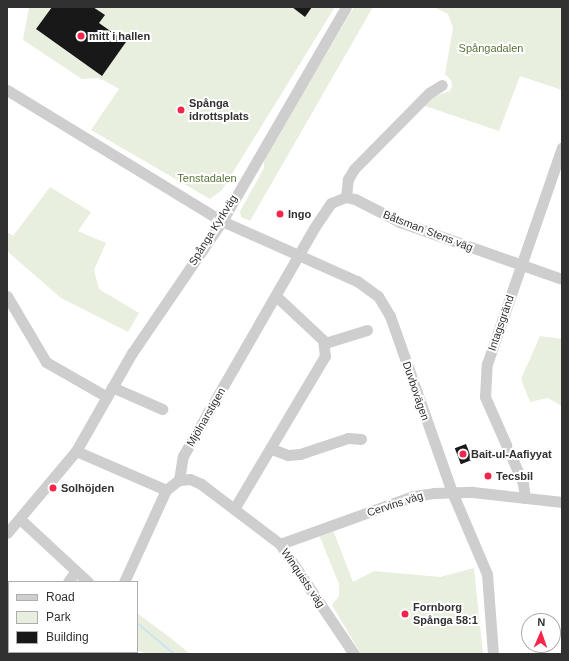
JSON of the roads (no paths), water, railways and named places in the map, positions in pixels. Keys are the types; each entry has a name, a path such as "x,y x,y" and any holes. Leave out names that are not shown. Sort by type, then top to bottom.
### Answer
{"street":[{"name":"Spånga Kyrkväg","path":"7,533 76,451 109,392 222,220 346,7"},
{"path":"299,254 324,211 331,203 346,197 348,180 354,169 429,93 442,85"},
{"name":"Duvbovägen","path":"7,90 222,220 357,281 378,296 390,316 452,492 487,574 493,654"},
{"name":"Intagsgränd","path":"525,498 523,483 485,397 487,364 562,148"},
{"name":"Båtsman Stens väg","path":"346,197 400,222 562,279"},
{"name":"Mjölnarstigen","path":"179,480 183,456 299,254"},
{"path":"7,296 46,362 109,392 162,409"},
{"path":"234,510 272,449 325,356 325,343 276,296"},
{"path":"325,343 367,330"},
{"path":"272,449 288,455 300,454 348,438 361,439"},
{"path":"76,451 166,490"},
{"name":"Winquists väg","path":"179,480 190,479 201,484 280,544 354,654"},
{"path":"124,581 166,490 179,480"},
{"name":"Cervins väg","path":"280,544 413,496 452,492 562,502"},
{"path":"20,519 75,572 87,581"},
{"path":"69,581 75,572"}],"waterway":[{"path":"138,624 174,654"}],"place":[{"name":"mitt i hallen","path":"81,36"},
{"name":"Spånga idrottsplats","path":"181,110"},
{"name":"Ingo","path":"280,214"},
{"name":"Bait-ul-Aafiyyat","path":"463,454"},
{"name":"Tecsbil","path":"488,476"},
{"name":"Solhöjden","path":"53,488"},
{"name":"Fornborg Spånga 58:1","path":"405,614"}],"park label":[{"name":"Spångadalen","path":"491,48"},
{"name":"Tenstadalen","path":"207,178"}]}
